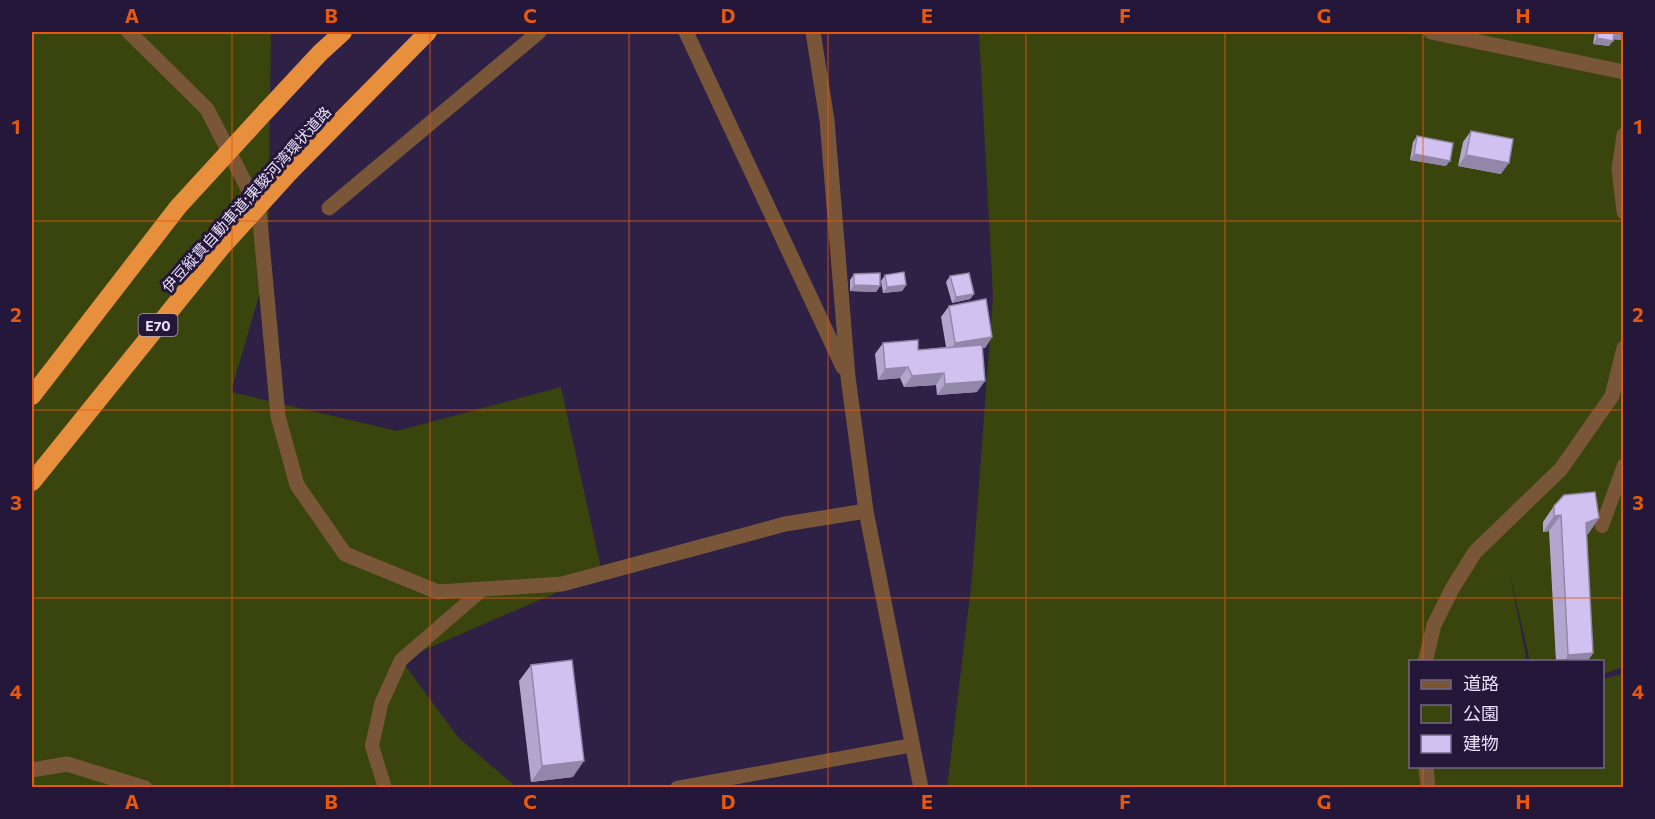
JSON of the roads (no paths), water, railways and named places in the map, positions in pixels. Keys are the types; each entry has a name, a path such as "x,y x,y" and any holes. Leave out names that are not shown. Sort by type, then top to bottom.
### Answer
{"highway":[{"path":"32,396 178,207 320,53 343,32"},
{"name":"伊豆縦貫自動車道;東駿河湾環状道路","path":"32,482 213,259 290,172 428,32"}],"street":[{"path":"129,32 207,109 259,210 278,416 297,485 345,554 438,592 562,584 785,524 866,511"},
{"path":"329,208 538,32"},
{"path":"686,32 848,377"},
{"path":"813,32 827,120 848,377 866,511 921,788"},
{"path":"1431,32 1623,72"},
{"path":"1623,135 1619,169 1623,212"},
{"path":"1425,660 1434,625 1452,589 1475,552 1561,469 1612,396 1623,348"},
{"path":"32,770 67,765 145,788"},
{"path":"1426,768 1428,788"}],"lane":[{"path":"1602,526 1623,465"},
{"path":"385,788 372,746 381,704 401,660 483,589"},
{"path":"677,788 722,784 913,745"}]}
